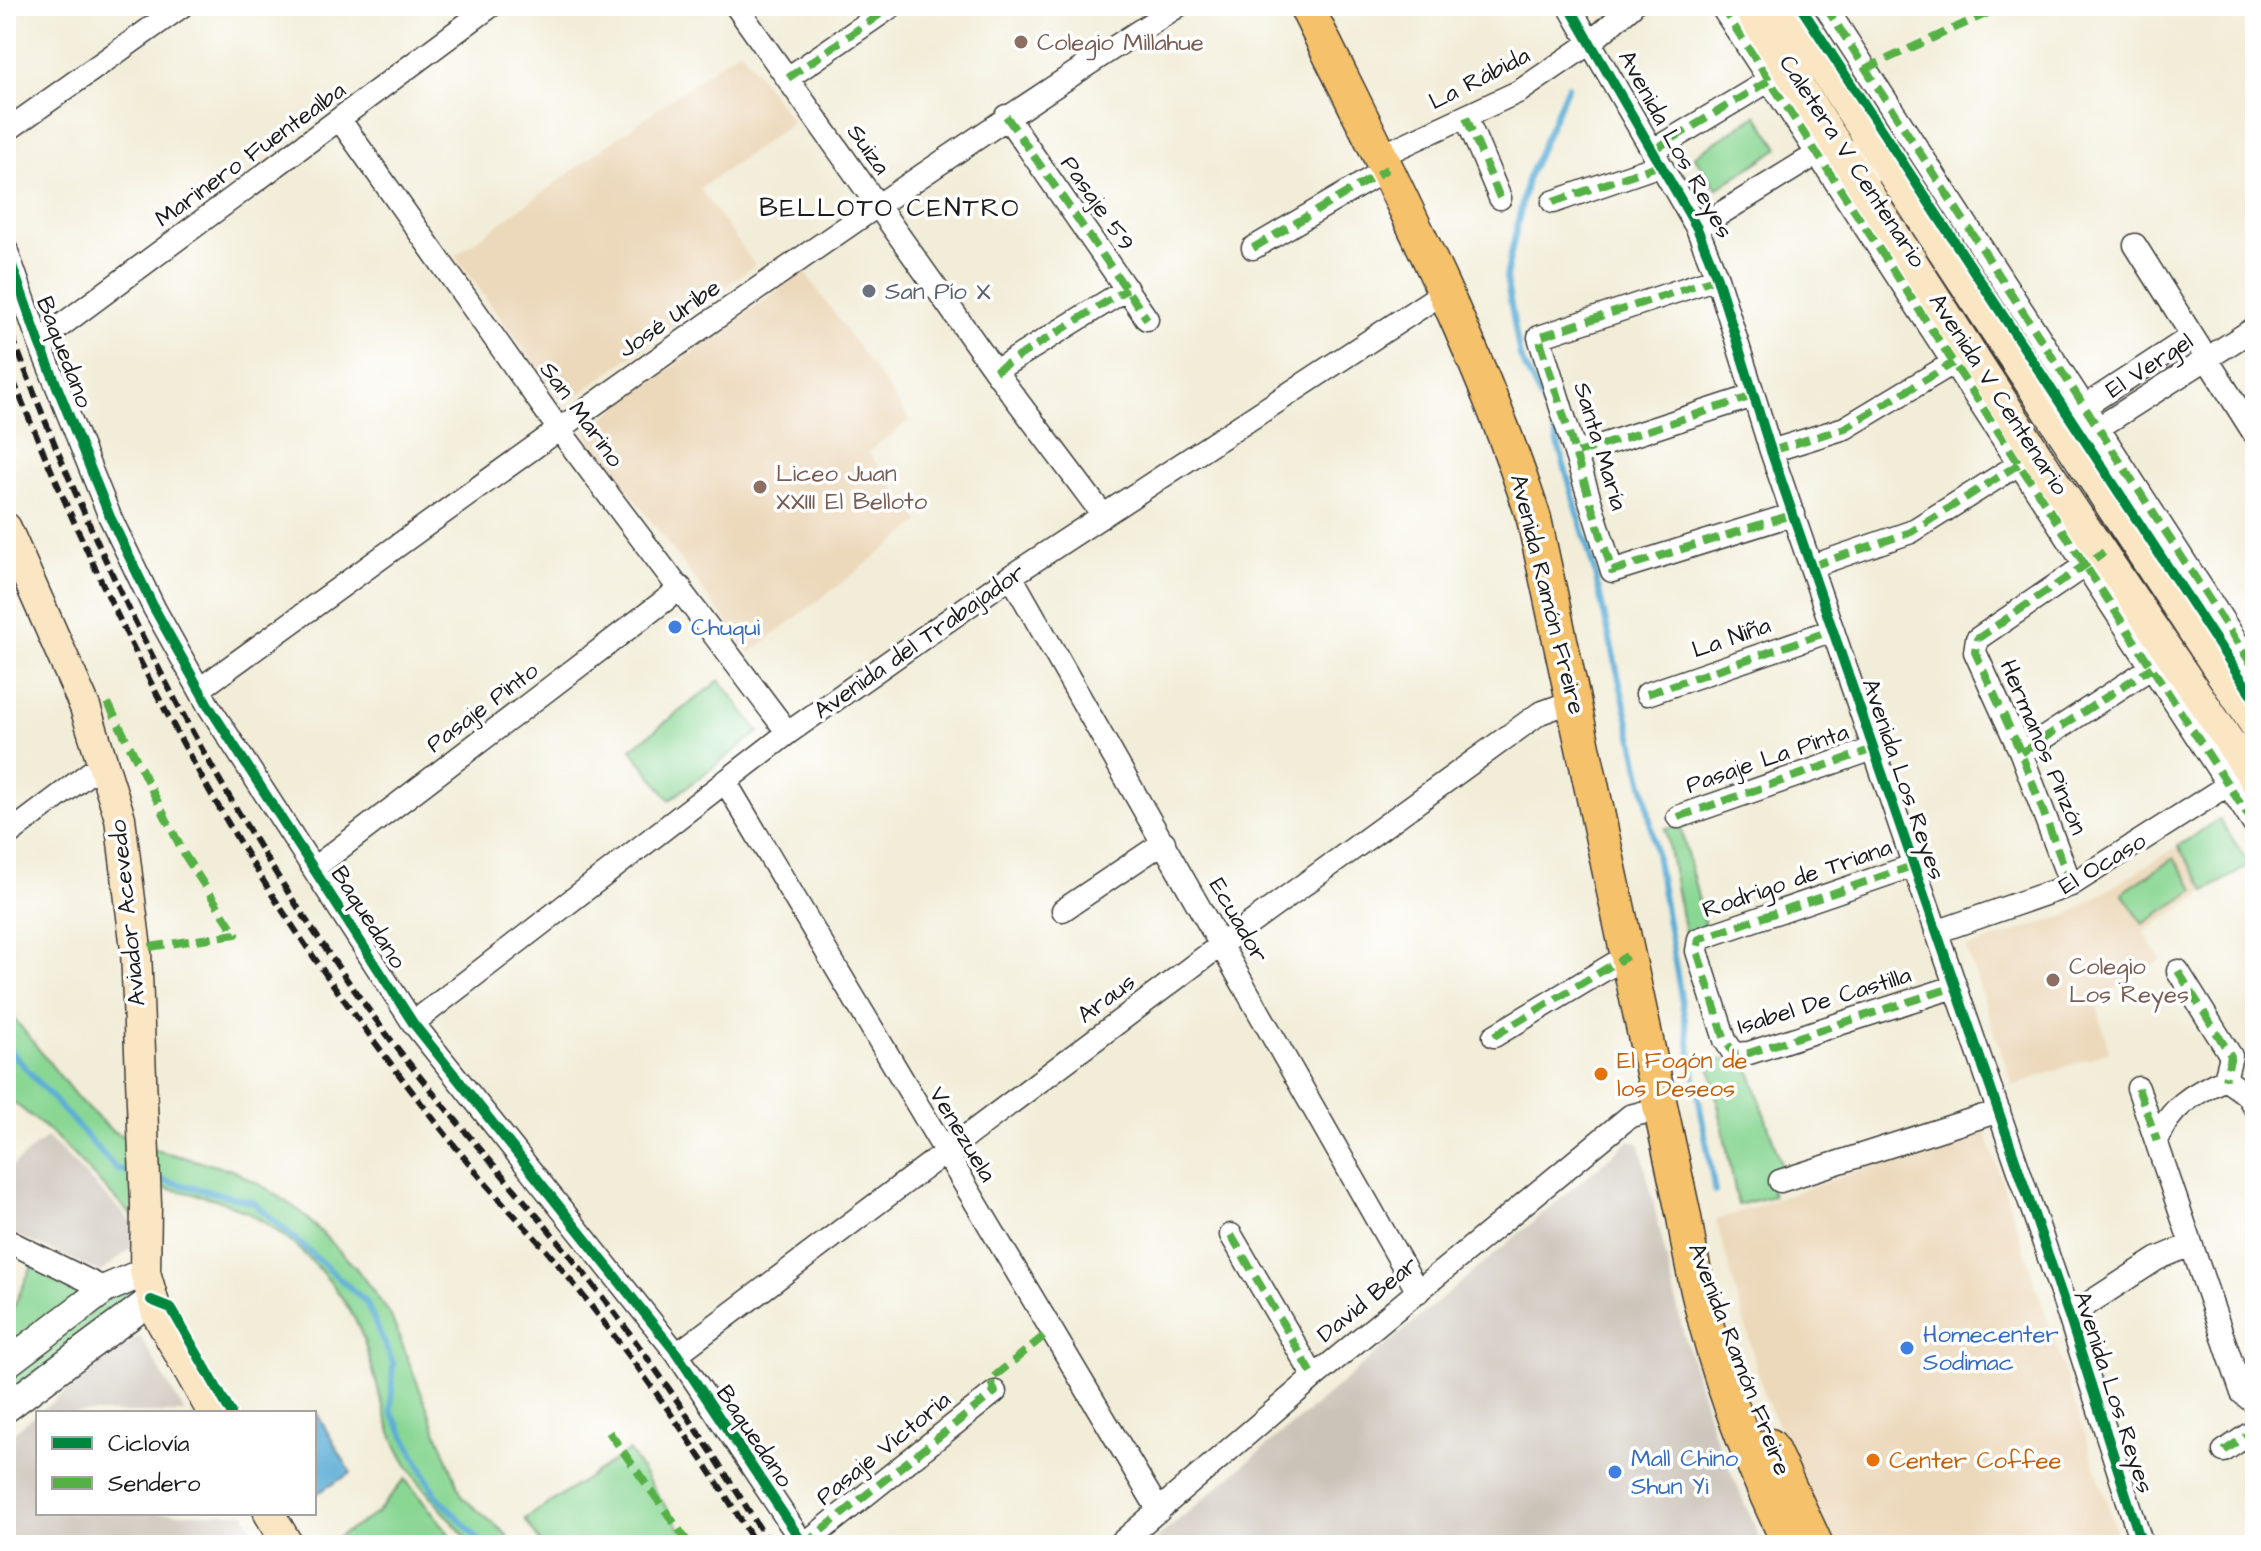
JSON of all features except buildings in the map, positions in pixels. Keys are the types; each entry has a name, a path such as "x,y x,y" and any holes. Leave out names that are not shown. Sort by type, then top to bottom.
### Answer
{"main road":[{"name":"Avenida Ramón Freire","path":"1306,6 1447,290 1505,430 1534,519 1576,700 1658,1109 1684,1217 1696,1295 1734,1419 1790,1545"},
{"name":"Avenida V Centenario","path":"1747,6 1826,149 2094,559 2247,776"},
{"name":"Avenida V Centenario","path":"1782,6 2255,725"},
{"name":"Aviador Acevedo","path":"6,528 74,678 120,818 134,934 148,1286"},
{"name":"Avenida Ramón Freire","path":"1684,1217 1716,1288 1761,1426 1816,1545"},
{"path":"148,1286 212,1411"},
{"path":"270,1515 288,1545"}],"street":[{"path":"6,131 182,6"},
{"name":"Marinero Fuentealba","path":"39,342 491,6"},
{"name":"Suiza","path":"736,6 995,371 1103,515"},
{"path":"788,78 892,6"},
{"name":"José Uribe","path":"200,689 558,428 876,204 1178,6"},
{"name":"Avenida Los Reyes","path":"1569,6 1697,228 1717,278 1771,451 2069,1316 2142,1545"},
{"name":"La Rábida","path":"1253,248 1384,163 1520,91 1590,43 1632,6"},
{"name":"Caletera V Centenario","path":"1721,6 1770,80 1826,149 1953,363 2019,464 2094,559 2152,667 2247,776 2255,826"},
{"path":"1825,6 2082,408 2255,670"},
{"path":"1553,202 1656,158 1770,80"},
{"name":"Pasaje 59","path":"1006,116 1147,319"},
{"path":"1466,117 1500,198"},
{"name":"San Marino","path":"340,120 558,428 788,733"},
{"path":"1697,228 1826,149 1896,178"},
{"path":"2135,245 2255,435"},
{"name":"Baquedano","path":"6,249 39,342 110,517 154,608 200,689 413,1023 677,1354 804,1545"},
{"name":"Santa María","path":"1717,278 1539,337 1578,453 1612,571 1794,514"},
{"path":"995,371 1127,289"},
{"name":"Avenida del Trabajador","path":"413,1023 788,733 1011,576 1447,290"},
{"name":"El Vergel","path":"2064,435 2097,429 2255,328"},
{"name":"El Vergel","path":"2064,435 2082,408 2192,336"},
{"path":"1771,451 1845,428 1953,363"},
{"path":"1578,453 1753,396"},
{"path":"1812,566 1921,527 2019,464"},
{"name":"Hermanos Pinzón","path":"2071,885 2021,753 1975,652 1977,639 2094,559"},
{"name":"Ecuador","path":"1011,576 1418,1292"},
{"name":"Pasaje Pinto","path":"314,868 681,588"},
{"name":"La Niña","path":"1647,694 1833,630"},
{"path":"2021,753 2152,667"},
{"name":"Araus","path":"677,1354 1222,944 1540,713 1576,700"},
{"name":"Pasaje La Pinta","path":"1678,817 1873,749"},
{"path":"6,836 104,762"},
{"name":"El Ocaso","path":"1936,932 2071,885 2247,776"},
{"name":"Venezuela","path":"725,781 1159,1511"},
{"path":"1063,910 1164,842"},
{"name":"Rodrigo de Triana","path":"1699,939 1912,866"},
{"name":"Isabel De Castilla","path":"1699,939 1697,951 1725,1040 1734,1054 1749,1053 1954,987"},
{"path":"1494,1036 1627,956"},
{"path":"2178,971 2231,1056 2225,1079"},
{"path":"2225,1079 2246,1094 2255,1108"},
{"path":"2157,1141 2164,1122 2190,1095 2225,1079"},
{"path":"2138,1088 2242,1393 2255,1404"},
{"name":"David Bear","path":"1118,1545 1314,1377 1630,1116 1658,1109"},
{"path":"1780,1181 1999,1111"},
{"path":"1231,1235 1314,1377"},
{"path":"6,1240 105,1289 148,1286"},
{"path":"2069,1316 2157,1259 2190,1245"},
{"path":"6,1408 148,1286"},
{"path":"6,1364 105,1289"},
{"name":"Pasaje Victoria","path":"804,1545 995,1392"},
{"path":"2224,1451 2255,1430"}],"shaded area":[{"path":"740,49 793,122 700,189 755,265 574,398 560,398 455,256"},
{"name":"Liceo Juan XXIII El Belloto","path":"804,271 910,420 868,452 921,522 750,653 588,437 588,429"},
{"name":"Colegio Los Reyes","path":"2178,846 2206,891 2144,932 2161,960 2096,1001 2109,1051 2013,1086 1966,948 2068,915"},
{"name":"Homecenter Sodimac","path":"1978,1129 1986,1133 2121,1545 1833,1545 1765,1397 1716,1220"},
{"path":"47,1137 137,1227 130,1249 101,1272 6,1231 6,1171"},
{"path":"1630,1140 1640,1144 1682,1327 1712,1429 1763,1545 1149,1545"},
{"path":"136,1338 141,1338 184,1411 41,1411"},
{"path":"36,1415 36,1515 245,1515 263,1545 6,1545 6,1438"}],"green space":[{"path":"1757,115 1779,148 1717,189 1694,156"},
{"path":"720,680 759,732 670,800 631,749"},
{"path":"2219,819 2250,865 2206,891 2178,846"},
{"path":"1665,828 1681,828 1705,926 1685,933"},
{"path":"2174,858 2195,890 2143,924 2122,893"},
{"path":"6,1008 79,1100 112,1131 148,1148 232,1170 261,1185 301,1212 355,1267 390,1314 463,1498 506,1534 513,1545 472,1545 417,1480 393,1437 354,1318 327,1278 292,1243 273,1228 233,1206 139,1182 134,1218 54,1135 6,1096"},
{"path":"1709,1059 1741,1061 1749,1068 1783,1170 1767,1174 1773,1196 1738,1205"},
{"path":"32,1266 84,1291 6,1351 6,1324"},
{"path":"122,1288 135,1288 131,1303 6,1399 6,1376"},
{"path":"629,1451 691,1545 542,1545 525,1519"},
{"path":"405,1479 458,1545 325,1545 377,1513"}],"water":[{"path":"316,1412 351,1473 316,1494"}],"waterway":[{"path":"1568,86 1527,180 1506,277 1520,357 1551,419 1594,570 1646,797 1715,1192"},
{"path":"6,1046 116,1169 135,1173"},
{"path":"154,1178 253,1202 366,1302 393,1363 391,1411 436,1495 484,1545"}],"railway":[{"path":"6,319 42,414 124,599 218,778 271,865 385,1032 566,1251 648,1358 770,1545"},
{"path":"6,363 74,522 149,678 189,755 278,904 344,1000 416,1096 609,1329 686,1436 756,1545"}],"marked path":[{"path":"788,78 892,6"},
{"path":"1721,6 2255,826"},
{"path":"1825,6 2255,670"},
{"path":"1865,69 2003,6"},
{"path":"1652,151 1770,80"},
{"path":"1006,116 1147,319"},
{"path":"1466,117 1500,198"},
{"path":"1553,202 1660,165"},
{"path":"1253,248 1387,169"},
{"path":"1717,278 1539,337 1612,571 1794,514"},
{"path":"995,371 1127,289"},
{"path":"1771,451 1845,428 1953,363"},
{"path":"1578,453 1753,396"},
{"path":"1812,566 1911,532 2019,464"},
{"path":"2071,885 2021,753 1975,652 1977,639 2104,552"},
{"path":"1647,694 1833,630"},
{"path":"2021,753 2152,667"},
{"path":"108,703 184,854 236,934 136,949"},
{"path":"1678,817 1873,749"},
{"path":"1912,866 1699,939 1697,951 1725,1040 1734,1054 1749,1053 1954,987"},
{"path":"1494,1036 1627,956"},
{"path":"2178,971 2231,1056 2225,1079"},
{"path":"2138,1088 2157,1141"},
{"path":"1231,1235 1314,1377"},
{"path":"803,1545 995,1392 990,1380 1050,1331"},
{"path":"2224,1451 2255,1430"},
{"path":"609,1432 690,1545"}],"cycle path":[{"path":"1569,6 1697,228 1717,278 1771,451 2069,1316 2142,1545"},
{"path":"1800,6 2255,700"},
{"path":"6,249 39,342 110,517 154,608 208,705 413,1023 677,1354 804,1545"},
{"path":"151,1300 171,1308 230,1411"}],"place":[{"name":"Colegio Millahue","path":"1021,42"},
{"name":"San Pío X","path":"869,291"},
{"name":"Liceo Juan XXIII El Belloto","path":"760,487"},
{"name":"Chuqui","path":"675,627"},
{"name":"Colegio Los Reyes","path":"2053,980"},
{"name":"El Fogón de los Deseos","path":"1601,1074"},
{"name":"Homecenter Sodimac","path":"1907,1348"},
{"name":"Center Coffee","path":"1873,1460"},
{"name":"Mall Chino Shun Yi","path":"1615,1472"}],"district":[{"name":"BELLOTO CENTRO","path":"890,207"}]}
